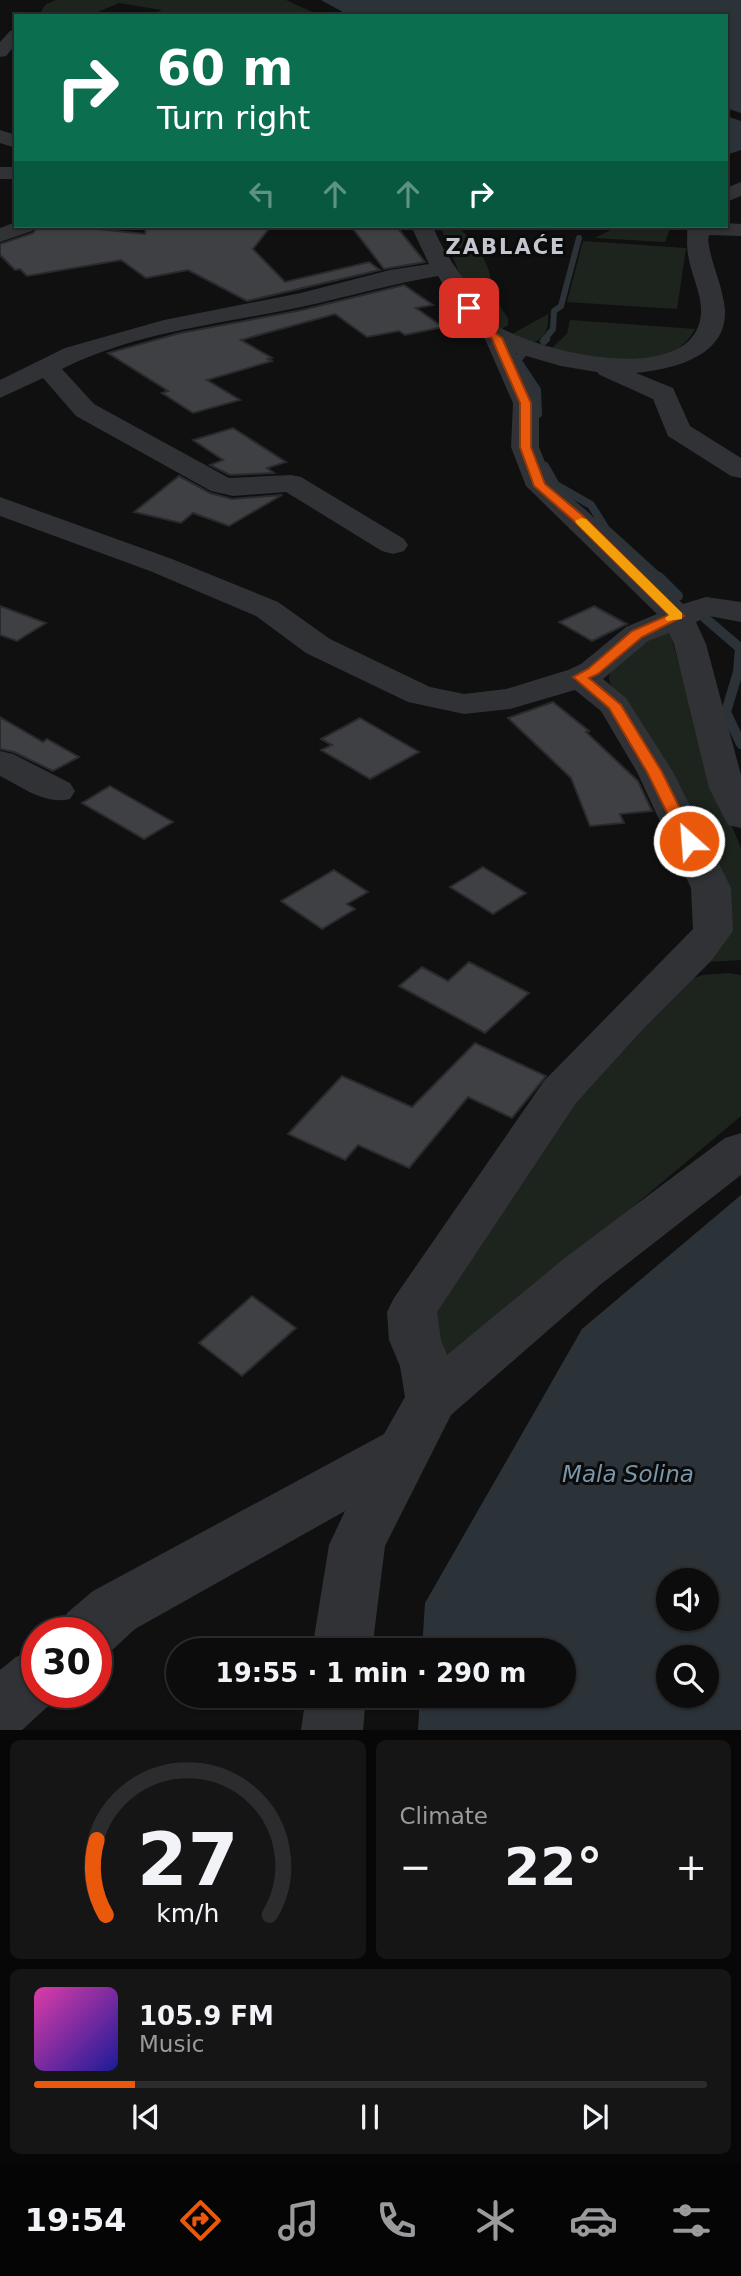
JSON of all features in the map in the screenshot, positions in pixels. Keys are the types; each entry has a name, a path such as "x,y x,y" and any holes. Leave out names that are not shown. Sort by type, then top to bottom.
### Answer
{"street":[{"path":"0,52 14,36"},
{"path":"0,235 19,228"},
{"path":"423,228 442,269 461,293 477,323 497,338 538,353 618,373 664,394 678,430 741,470"},
{"path":"586,365 632,364 671,359 701,344 708,335 713,311 696,248 699,228"},
{"path":"713,228 741,230"},
{"path":"0,390 74,354 173,326 302,300 390,277 442,269"},
{"path":"497,338 526,403 526,447 540,486 578,518 677,616 690,644 713,745 727,788 741,817"},
{"path":"48,368 85,410 221,485 233,487 291,483 393,545"},
{"path":"0,506 162,565 267,609 318,646 420,695 464,704 510,699 580,677 593,671 637,634 706,606 741,611"},
{"path":"432,1399 426,1366 415,1340 412,1312 424,1292 560,1092 628,1019 697,952 713,931 711,888 655,772 614,705 580,677"},
{"path":"0,762 57,791"},
{"path":"344,1638 357,1545 432,1399 583,1271 741,1150"},
{"path":"106,1617 114,1610 403,1451"},
{"path":"0,1709 21,1691"},
{"path":"332,1730 335,1708"}],"shaded area":[{"path":"56,0 286,0 317,14 153,14 162,10 119,3 93,14 39,14 46,4"},
{"path":"441,228 459,228 479,251 488,269 498,302 508,318 508,325 500,330 489,322 464,283"},
{"path":"614,228 670,228 665,242 595,238"},
{"path":"583,241 686,248 677,309 567,302"},
{"path":"548,314 546,332 537,341 533,343 512,334"},
{"path":"570,320 695,329 683,344 668,354 631,361 611,360 554,349 567,334"},
{"path":"660,633 670,633 712,779 741,848 741,960 705,962 720,947 609,680 614,666 621,659"},
{"path":"703,975 741,975 741,1116 449,1361 427,1317 560,1121 676,984"}],"water":[{"path":"321,0 741,0 741,113 728,109 728,14 346,14"},
{"path":"728,117 741,121 741,150 728,154"},
{"name":"Mala Solina","path":"741,1195 741,1730 418,1730 419,1708 576,1708 576,1638 423,1638 425,1603 582,1329"}],"building":[{"path":"37,228 87,228 145,234 146,228 269,228 253,249 285,282 369,262 380,270 247,301 188,270 146,278 121,260 27,276 20,269 15,270 0,255 0,244 33,233"},
{"path":"353,228 398,228 425,262 384,269"},
{"path":"404,285 433,305 416,308 443,327 405,335 399,331 367,337 335,314 241,340 272,358 268,359 272,361 207,380 240,400 193,413 162,393 168,391 108,353 180,333 302,310"},
{"path":"233,428 286,462 267,468 274,473 230,475 210,465 223,460 193,440"},
{"path":"179,476 210,493 232,499 282,495 229,526 193,513 181,523 134,512"},
{"path":"0,606 46,623 17,641 0,635"},
{"path":"594,606 627,624 592,641 559,622"},
{"path":"553,702 589,731 586,732 638,781 652,811 620,814 624,823 590,826 571,778 508,718"},
{"path":"0,717 43,742 47,739 79,757 53,771 14,752 0,749"},
{"path":"360,718 419,752 370,779 321,750 332,745 321,739"},
{"path":"110,786 173,822 144,839 82,803"},
{"path":"483,867 526,893 493,914 450,887"},
{"path":"334,870 368,892 347,904 355,909 322,929 281,901"},
{"path":"469,962 529,993 485,1033 399,986 422,967 448,981"},
{"path":"475,1043 546,1076 512,1118 468,1097 409,1168 358,1145 345,1160 288,1134 342,1076 412,1107"},
{"path":"252,1296 296,1328 242,1376 199,1343"}],"waterway":[{"path":"544,340 553,329 554,311 561,306 579,238"},
{"path":"524,352 517,360 537,390 538,414"},
{"path":"545,466 556,485 591,505 606,529 661,579"},
{"path":"661,579 678,596"},
{"path":"705,618 740,648 738,672 726,712 741,744"}],"slow traffic":[{"path":"581,521 677,616 672,618"}],"district":[{"name":"ZABLAĆE","path":"506,247"}],"route":[{"path":"469,308 477,323 497,338 526,403 526,447 540,486 578,518 677,616 637,634 593,671 580,677 614,705 655,772 689,841"}]}
